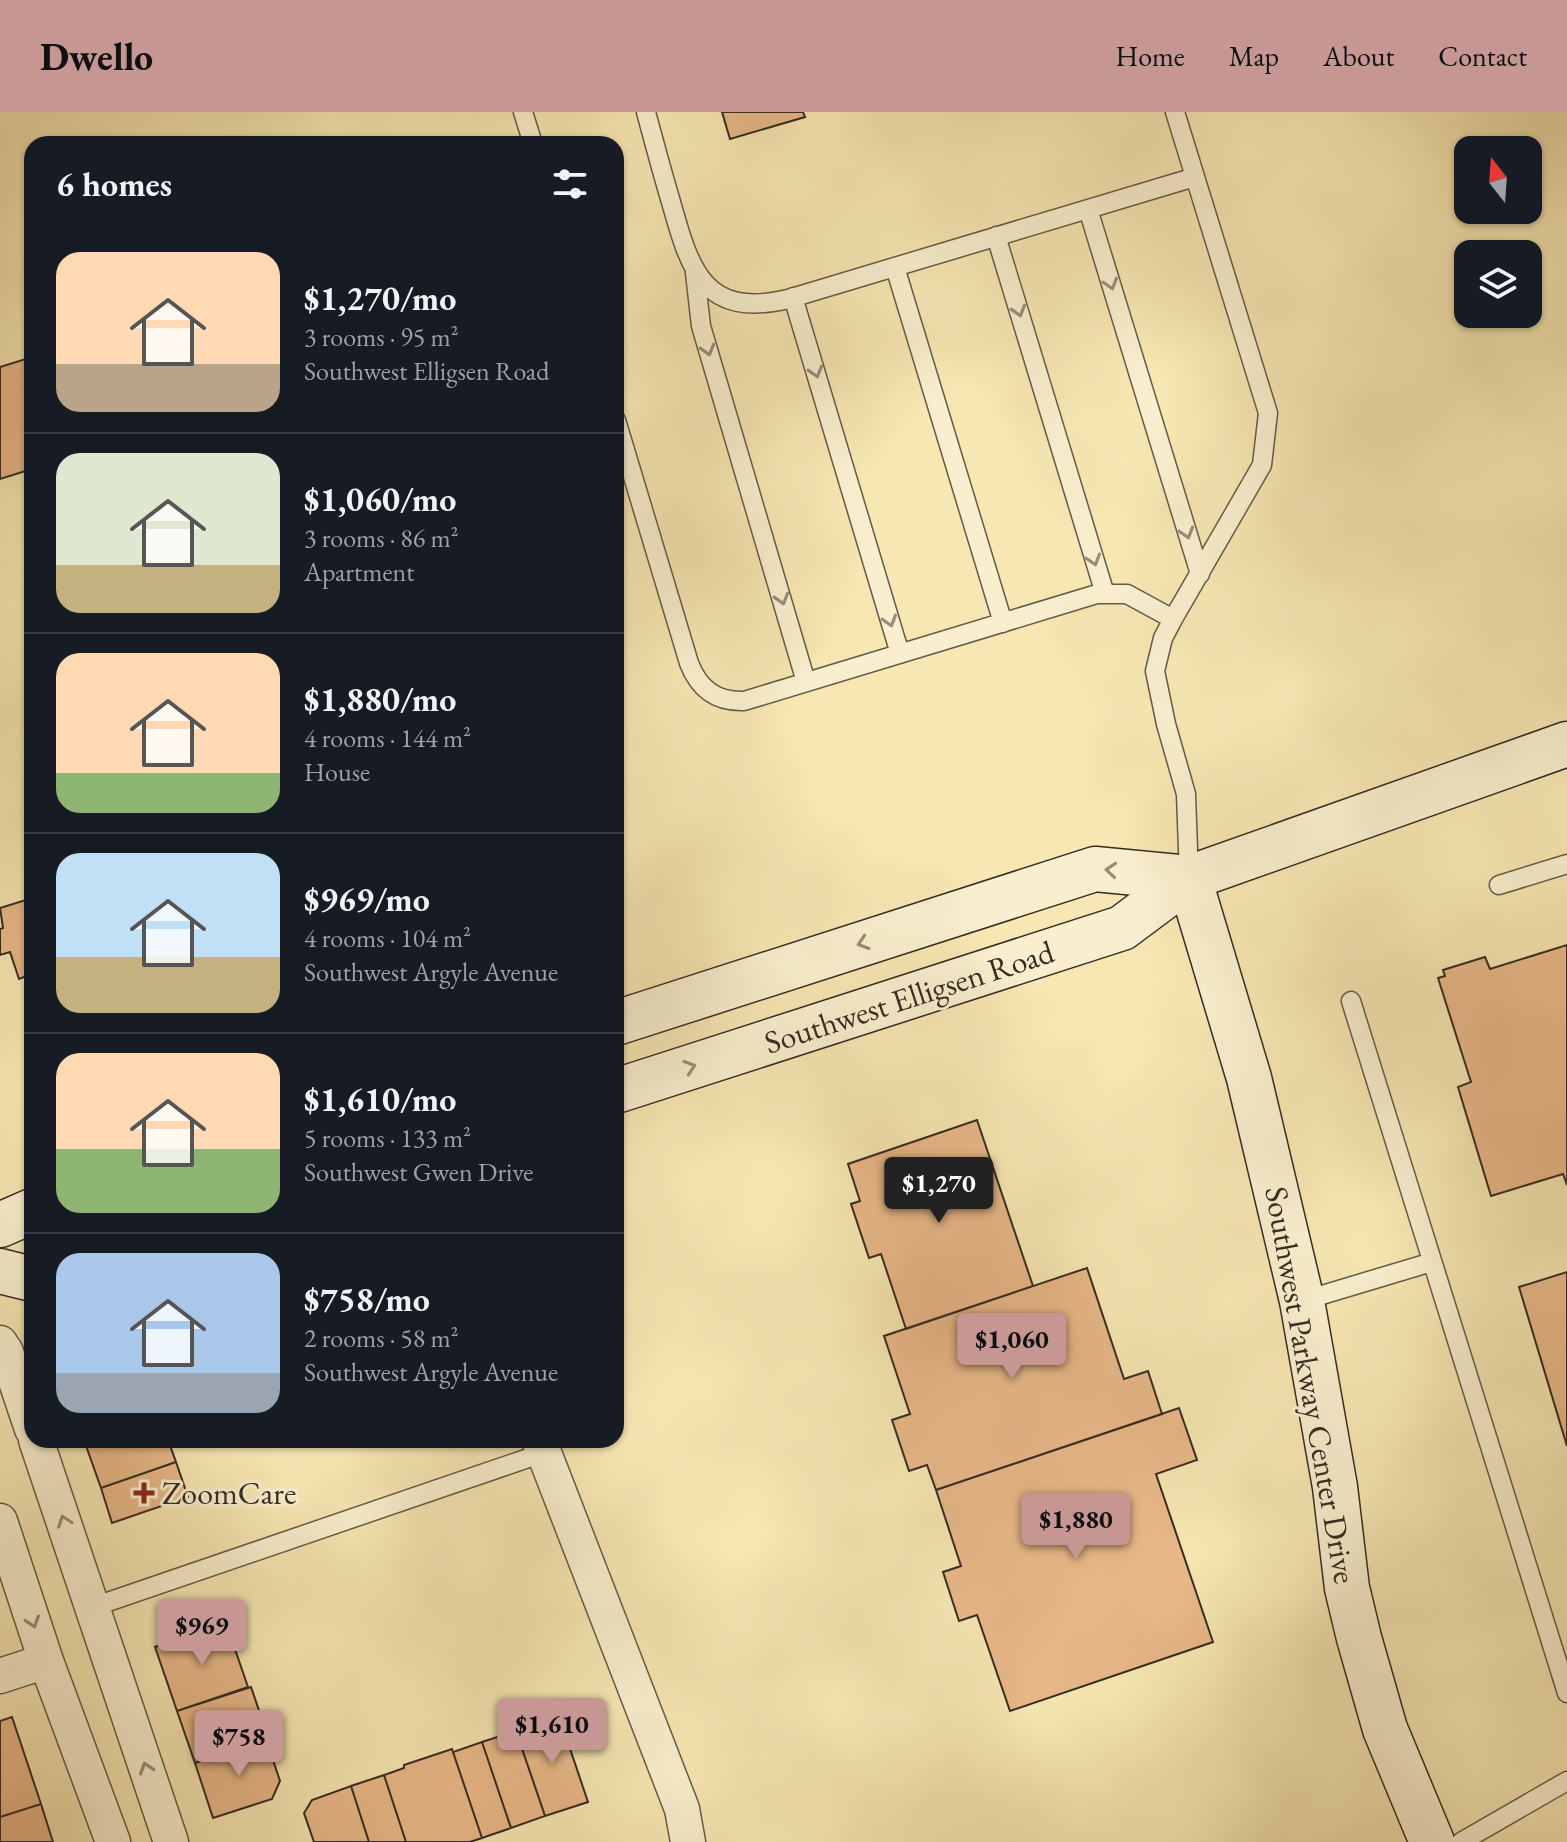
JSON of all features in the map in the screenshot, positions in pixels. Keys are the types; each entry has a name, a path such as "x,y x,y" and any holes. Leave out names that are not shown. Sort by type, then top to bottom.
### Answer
{"main road":[{"name":"Southwest Elligsen Road","path":"624,1088 1122,928 1189,878 1567,744"},
{"name":"Southwest Elligsen Road","path":"624,1020 1095,869 1189,878"},
{"name":"Southwest Parkway Center Drive","path":"1189,878 1259,1115 1302,1301 1335,1487 1347,1588 1359,1638 1385,1729 1432,1842"},
{"path":"0,1225 24,1214"},
{"path":"0,1271 24,1277"}],"street":[{"path":"0,1343 24,1405"},
{"path":"39,1448 171,1842"},
{"path":"541,1448 682,1809 688,1842"},
{"path":"0,1521 46,1661 113,1842"},
{"path":"0,1676 46,1661"}],"lane":[{"path":"523,112 530,136"},
{"path":"646,112 684,249 695,273 701,326 806,682"},
{"path":"1175,112 1268,413 1262,465 1163,638 1155,671 1186,794 1189,878"},
{"path":"695,273 713,291 737,303 763,305 1195,177"},
{"path":"1088,209 1200,574"},
{"path":"996,236 1105,594"},
{"path":"895,267 1003,623"},
{"path":"793,297 900,654"},
{"path":"624,446 694,677 703,689 729,702 744,701 1105,594 1127,594 1173,619"},
{"path":"1499,885 1567,864"},
{"path":"1351,1001 1567,1693"},
{"path":"1302,1301 1432,1262"},
{"path":"93,1607 538,1448"},
{"path":"1461,1842 1567,1781"}],"building":[{"path":"722,112 803,112 805,117 730,139"},
{"path":"24,360 24,472 0,479 0,367"},
{"path":"24,900 24,977 19,979 10,952 0,955 0,929 3,928 0,908"},
{"path":"1567,945 1567,1185 1563,1174 1491,1196 1458,1087 1471,1082 1438,978 1445,976 1443,970 1485,957 1490,969"},
{"path":"977,1120 1033,1286 906,1329 881,1254 869,1258 851,1204 860,1201 848,1164"},
{"path":"1087,1268 1124,1379 1148,1371 1162,1414 936,1490 927,1465 909,1471 892,1420 910,1414 884,1336"},
{"path":"1567,1272 1567,1446 1519,1287"},
{"path":"1179,1408 1197,1460 1156,1474 1213,1642 1010,1711 977,1615 959,1621 943,1572 961,1566 936,1490"},
{"path":"87,1448 171,1448 176,1462 101,1488"},
{"name":"ZoomCare","path":"176,1462 188,1497 112,1523 101,1488"},
{"path":"226,1623 248,1687 177,1711 155,1647"},
{"path":"251,1687 266,1739 195,1763 177,1711"},
{"path":"559,1716 588,1802 545,1816 516,1731"},
{"path":"12,1717 41,1804 0,1817 0,1721"},
{"path":"516,1731 545,1816 511,1828 482,1742"},
{"path":"266,1739 280,1781 272,1799 213,1818 195,1763"},
{"path":"482,1742 511,1828 482,1838 453,1752"},
{"path":"452,1749 482,1838 470,1842 406,1842 384,1775"},
{"path":"384,1775 406,1842 369,1842 351,1786"},
{"path":"351,1786 369,1842 314,1842 304,1813 312,1800"},
{"path":"41,1804 53,1842 0,1842 0,1817"}],"place":[{"name":"ZoomCare","path":"144,1493"}]}
